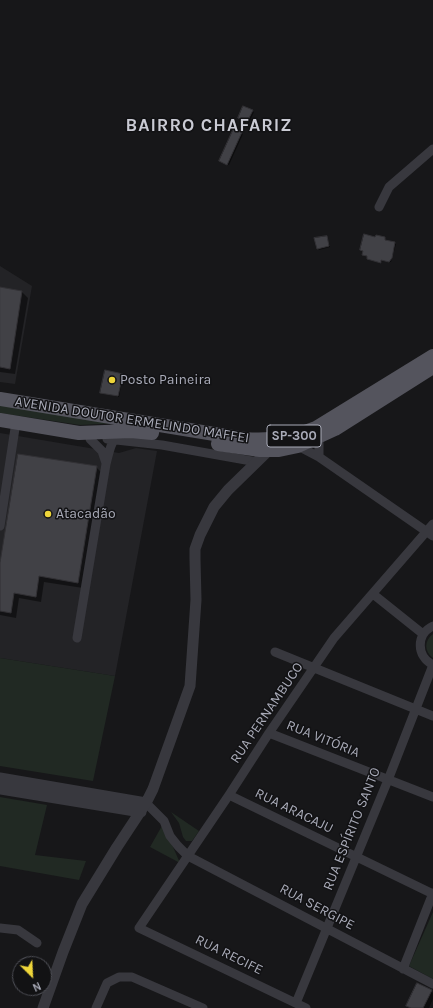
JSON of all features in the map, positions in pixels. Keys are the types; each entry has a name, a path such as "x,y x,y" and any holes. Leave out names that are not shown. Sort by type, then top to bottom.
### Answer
{"main road":[{"name":"AVENIDA DOUTOR ERMELINDO MAFFEI","path":"1,399 245,439 270,440 295,436 316,428 433,356"},
{"name":"AVENIDA DOUTOR ERMELINDO MAFFEI","path":"0,420 79,433 116,435 139,431 252,450 269,450 298,446 320,437 433,367"}],"street":[{"path":"379,207 389,187 433,149"},
{"path":"0,526 16,422"},
{"path":"47,428 53,435 85,440 116,435 257,462"},
{"path":"77,638 106,464 116,435"},
{"path":"319,457 320,437"},
{"path":"94,439 102,451 106,464"},
{"path":"298,446 319,457 431,530"},
{"path":"43,1008 82,904 116,847 144,807 153,789 190,686 195,606 195,549 200,535 214,507 228,490 269,450"},
{"name":"RUA PERNAMBUCO","path":"140,928 229,795 269,732 334,638 431,530"},
{"path":"373,594 423,634"},
{"path":"433,626 423,634 420,644 421,652 424,658 433,665"},
{"path":"275,652 433,716"},
{"name":"RUA ESPÍRITO SANTO","path":"296,1003 388,780 433,665"},
{"name":"RUA VITÓRIA","path":"269,732 433,798"},
{"path":"0,778 144,807"},
{"path":"0,789 144,807"},
{"name":"RUA ARACAJU","path":"229,795 433,894"},
{"name":"RUA SERGIPE","path":"144,807 154,811 164,822 170,836 188,856 433,984"},
{"path":"403,969 433,894"},
{"path":"0,928 18,930 37,942"},
{"name":"RUA RECIFE","path":"140,928 306,1008"},
{"path":"96,1008 107,983 119,977 132,977 197,1007"}],"shaded area":[{"path":"0,266 32,286 15,384 0,382"},
{"path":"0,404 122,423 80,425 0,413"},
{"path":"0,433 119,453 136,448 157,451 115,676 0,658"},
{"path":"433,634 433,658 428,653 426,646 428,639"},
{"path":"0,658 115,676 93,781 0,766"},
{"path":"0,797 47,805 35,855 86,861 79,880 0,866"},
{"path":"171,812 199,831 192,841 186,841 183,837 179,823"},
{"path":"163,824 180,863 150,847"},
{"path":"433,912 433,979 409,966"}],"building":[{"path":"243,106 253,110 247,122 238,118"},
{"path":"234,128 242,132 227,165 219,161"},
{"path":"364,234 375,237 376,235 385,237 385,240 395,242 392,258 389,262 381,260 381,263 367,259 367,256 362,255 363,251 360,250"},
{"path":"327,236 329,246 317,249 314,238"},
{"path":"0,287 22,291 10,369 0,367"},
{"name":"Posto Paineira","path":"105,370 123,374 118,396 100,393"},
{"name":"Atacadão","path":"18,454 97,466 78,583 39,576 36,597 14,593 11,613 0,611 0,563"},
{"path":"417,983 432,990 423,1008 411,1008 406,1006"}],"place":[{"name":"Posto Paineira","path":"112,380"},
{"name":"Atacadão","path":"48,514"}],"district":[{"name":"BAIRRO CHAFARIZ","path":"209,126"}]}
